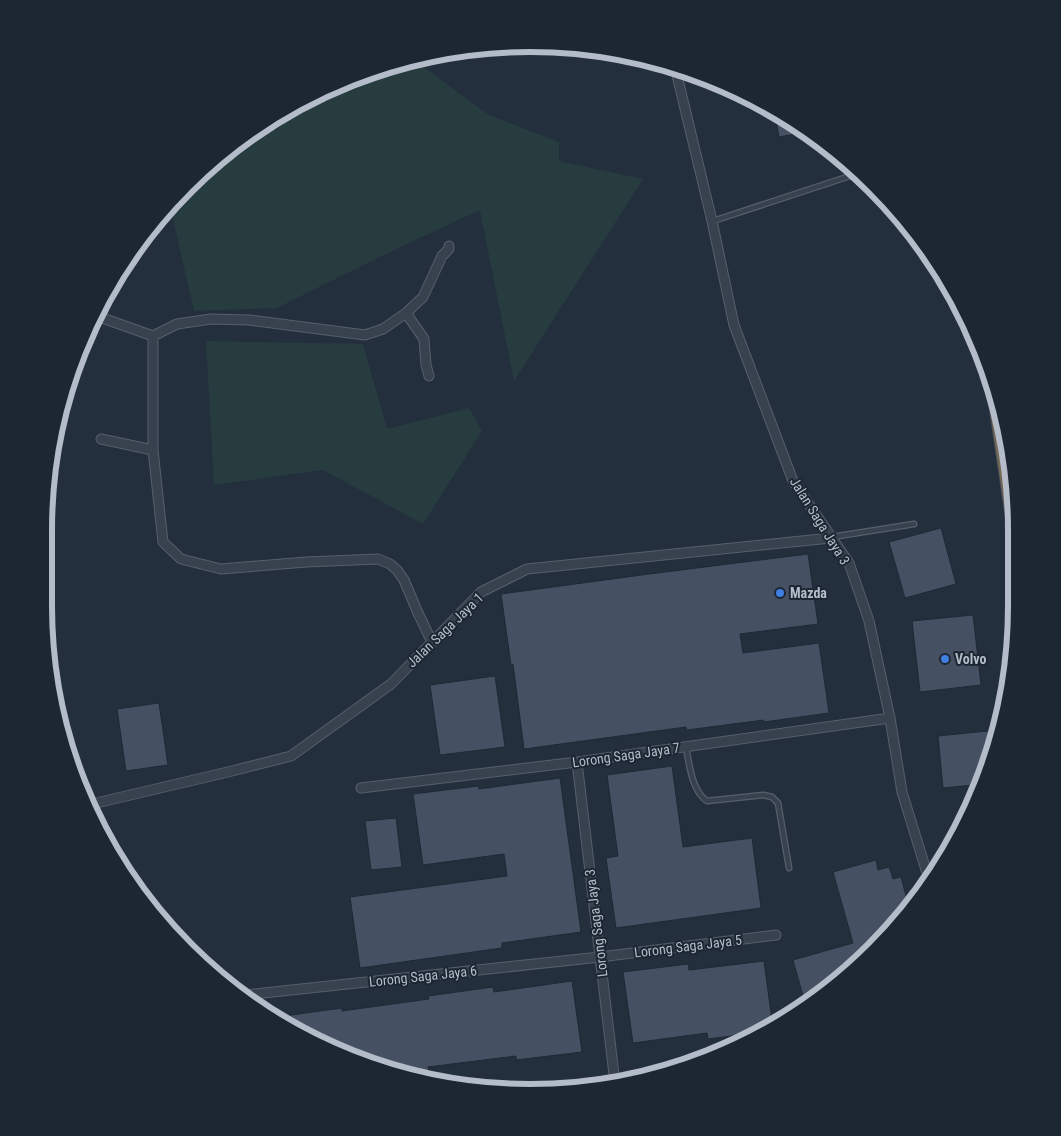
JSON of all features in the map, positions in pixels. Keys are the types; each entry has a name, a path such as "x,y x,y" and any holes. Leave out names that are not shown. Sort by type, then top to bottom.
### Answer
{"street":[{"name":"Jalan Saga Jaya 3","path":"677,76 712,221 734,325 793,481 849,563 870,621 890,718 902,792 927,873"},
{"path":"103,318 153,336 178,324 211,318 249,320 365,335 384,329 406,313 423,297 442,256 449,246"},
{"path":"406,313 424,339 429,376"},
{"path":"153,336 153,450 163,542 182,559 221,568 306,562 378,560 390,564 404,580 432,642"},
{"path":"101,439 153,450"},
{"name":"Jalan Saga Jaya 1","path":"95,802 291,756 391,684 481,592 527,570 831,538"},
{"name":"Lorong Saga Jaya 7","path":"361,788 577,762 890,718"},
{"name":"Lorong Saga Jaya 3","path":"577,762 614,1076"},
{"name":"Lorong Saga Jaya 5","path":"600,957 776,935"},
{"name":"Lorong Saga Jaya 6","path":"253,994 600,957"}],"lane":[{"path":"712,221 847,177"},
{"path":"831,538 914,524"},
{"path":"686,747 689,765 698,793 702,798 707,801 763,795 772,797 778,803 789,868"}],"green space":[{"path":"422,66 489,115 559,142 559,161 643,179 514,381 480,210 277,308 194,311 172,214 215,171 265,133 319,102 377,78 407,69"},
{"path":"206,341 363,344 387,429 469,408 482,431 423,524 323,470 214,485"}],"building":[{"path":"776,121 797,134 779,137"},
{"path":"941,528 956,584 905,598 889,542"},
{"path":"808,554 818,624 740,634 743,653 819,643 829,713 687,730 686,727 524,749 513,664 511,665 501,594"},
{"path":"973,615 981,685 920,692 912,621"},
{"path":"495,676 505,747 440,755 430,685"},
{"path":"159,703 168,765 126,771 117,709"},
{"path":"988,731 989,739 973,785 943,788 938,736"},
{"path":"672,766 683,847 752,838 761,908 616,928 606,858 618,856 607,775"},
{"path":"560,778 581,932 502,943 502,948 360,968 350,897 507,876 504,854 423,865 413,794 478,786 479,789"},
{"path":"396,818 402,867 371,870 365,821"},
{"path":"876,860 878,870 889,867 893,879 901,877 907,900 890,921 846,965 803,998 793,960 853,943 833,872"},
{"path":"764,961 772,1017 740,1035 708,1039 707,1033 633,1043 623,972 688,964 689,970"},
{"path":"572,981 582,1052 516,1060 516,1056 428,1067 429,1071 426,1071 377,1058 348,1047 286,1016 342,1008 342,1011 429,999 428,996 493,987 494,992"}],"place":[{"name":"Mazda","path":"780,593"},
{"name":"Volvo","path":"945,659"}]}
